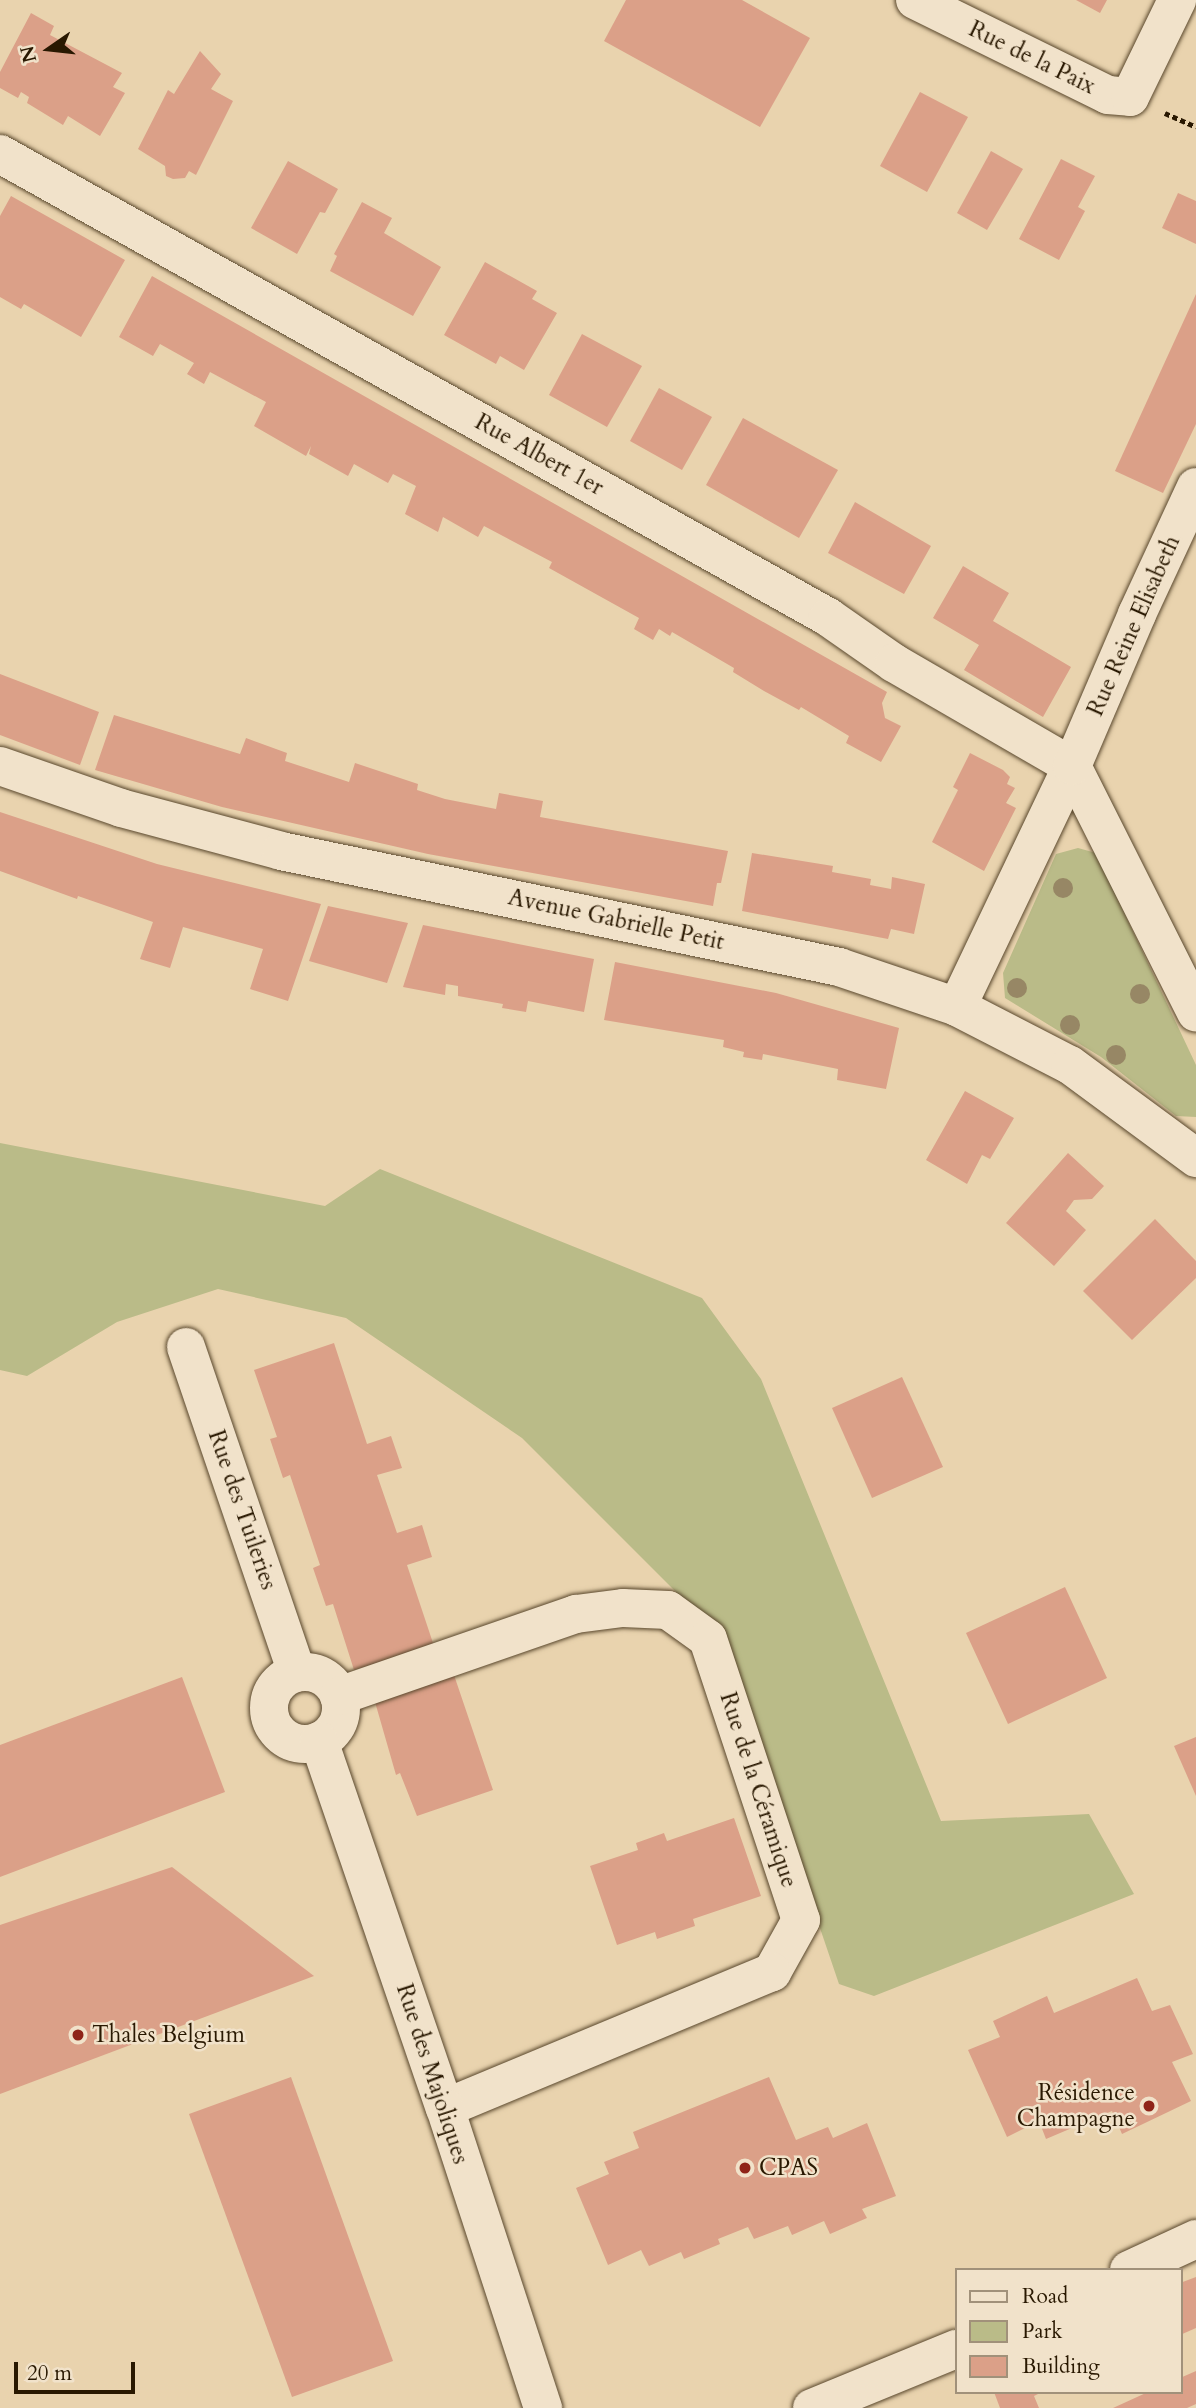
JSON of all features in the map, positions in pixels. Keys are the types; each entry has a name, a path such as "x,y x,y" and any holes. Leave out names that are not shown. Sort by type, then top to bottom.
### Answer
{"street":[{"name":"Rue de la Paix","path":"915,0 1108,95 1130,97 1177,0"},
{"name":"Rue Albert 1er","path":"0,154 828,617 894,663 1072,766"},
{"name":"Rue Reine Elisabeth","path":"957,1007 1072,766 1136,614 1196,487"},
{"name":"Avenue Gabrielle Petit","path":"0,766 121,808 281,851 839,967 957,1007 1070,1065 1196,1158"},
{"path":"1072,766 1196,1013"},
{"name":"Rue des Tuileries","path":"186,1347 297,1673"},
{"name":"Rue de la Céramique","path":"339,1696 576,1615 623,1608 668,1610 708,1639 801,1920 772,1972 445,2108"},
{"path":"297,1673 323,1677 339,1696 341,1710 338,1723 319,1741 292,1742 273,1725 270,1699 276,1687 297,1673"},
{"name":"Rue des Majoliques","path":"319,1741 445,2108 543,2408"},
{"path":"1133,2268 1196,2239"},
{"path":"816,2407 887,2394 954,2350"}],"green space":[{"path":"1078,848 1096,853 1196,1065 1196,1117 1176,1116 1101,1057 1005,998 1003,973 1056,854"},
{"path":"0,1143 325,1206 380,1169 702,1298 761,1379 941,1821 1089,1814 1134,1894 874,1996 839,1984 721,1637 522,1438 346,1318 218,1289 117,1322 27,1376 0,1370"}],"building":[{"path":"626,0 742,0 810,38 760,127 604,41"},
{"path":"1076,0 1107,0 1100,13"},
{"path":"31,13 54,26 50,35 122,73 113,87 125,93 100,136 68,116 63,125 27,103 29,97 21,92 18,98 0,88 0,72"},
{"path":"200,51 221,74 211,89 233,101 196,175 189,171 185,178 173,179 166,176 165,166 138,149 168,90 174,94"},
{"path":"920,92 968,117 927,192 880,166"},
{"path":"991,151 1023,169 987,230 957,213"},
{"path":"1061,159 1095,176 1078,207 1085,211 1059,260 1019,239"},
{"path":"288,161 338,189 325,213 320,212 297,254 251,228"},
{"path":"1178,193 1196,201 1196,244 1162,228"},
{"path":"11,196 125,260 81,337 24,304 21,309 0,297 0,216"},
{"path":"362,202 392,218 384,233 441,267 413,316 330,271 337,256 334,254"},
{"path":"485,262 537,291 532,299 557,313 524,370 500,356 496,364 444,335"},
{"path":"152,276 887,692 882,703 885,718 901,726 881,762 846,743 849,736 801,707 799,710 764,691 733,672 734,668 672,632 670,636 659,629 653,640 634,629 639,618 549,568 552,562 484,526 478,537 443,517 438,532 405,514 416,486 393,474 388,483 354,464 348,476 309,454 311,446 306,456 254,426 266,402 210,372 204,384 187,374 194,363 160,344 153,356 119,337"},
{"path":"1196,294 1196,424 1163,493 1115,471"},
{"path":"582,334 642,366 607,427 549,395"},
{"path":"659,388 712,417 682,470 630,441"},
{"path":"743,418 838,470 799,538 706,485"},
{"path":"855,502 931,546 904,594 828,553"},
{"path":"963,566 1009,593 993,621 1071,667 1043,717 964,670 979,645 933,618"},
{"path":"0,674 99,712 80,765 0,735"},
{"path":"114,715 240,754 246,738 287,753 285,761 349,782 355,763 418,784 417,790 445,799 496,809 499,793 543,801 540,817 728,851 721,883 717,883 713,906 428,854 222,807 95,770"},
{"path":"970,753 1003,770 1010,777 1007,784 1015,788 1006,803 1016,808 984,871 932,842 958,790 953,787"},
{"path":"0,812 157,864 321,904 288,1001 250,989 263,949 183,927 170,968 140,959 153,922 78,896 77,899 0,871"},
{"path":"752,853 833,866 832,872 871,879 870,885 891,889 892,877 925,884 914,934 891,929 888,939 742,911"},
{"path":"328,906 408,923 387,983 309,961"},
{"path":"423,925 594,959 584,1012 528,1001 526,1012 502,1008 503,1004 458,996 458,986 446,984 445,995 403,987"},
{"path":"615,962 776,993 899,1028 886,1089 837,1080 838,1069 763,1054 762,1060 743,1057 744,1052 723,1047 724,1040 604,1020"},
{"path":"965,1091 1014,1118 990,1159 982,1155 967,1184 926,1160"},
{"path":"1068,1153 1104,1186 1092,1199 1074,1200 1066,1211 1086,1230 1054,1266 1006,1223"},
{"path":"1155,1219 1196,1261 1196,1278 1132,1340 1083,1291"},
{"path":"334,1343 367,1444 391,1436 402,1468 377,1475 397,1533 422,1525 432,1557 407,1565 434,1646 354,1670 333,1604 326,1606 313,1568 320,1565 290,1475 283,1478 270,1439 277,1437 254,1370"},
{"path":"902,1377 943,1467 872,1498 832,1408"},
{"path":"1065,1587 1107,1678 1008,1724 966,1633"},
{"path":"454,1675 493,1790 417,1816 400,1773 396,1775 375,1702"},
{"path":"182,1677 225,1792 0,1877 0,1745"},
{"path":"1196,1737 1196,1796 1174,1746"},
{"path":"734,1818 761,1896 693,1919 695,1926 657,1939 655,1932 617,1945 590,1866 638,1850 636,1843 664,1833 667,1841"},
{"name":"Thales Belgium","path":"172,1867 314,1976 0,2094 0,1925"},
{"path":"1137,1978 1152,2011 1170,2005 1193,2054 1172,2062 1191,2101 1122,2134 1112,2111 1046,2139 1039,2121 1007,2137 968,2050 1000,2037 993,2021 1047,1996 1054,2013"},
{"path":"291,2077 393,2361 292,2397 189,2114"},
{"name":"CPAS","path":"769,2077 796,2140 828,2127 833,2138 867,2123 896,2196 862,2209 867,2218 830,2234 824,2221 792,2235 788,2226 754,2239 748,2227 718,2239 720,2244 684,2259 681,2252 649,2266 641,2250 608,2265 576,2188 609,2174 604,2162 639,2148 633,2132"},
{"path":"1196,2277 1196,2328 1182,2334 1182,2282"},
{"path":"1196,2371 1196,2404 1187,2408 1113,2408 1144,2394 1182,2394 1182,2377"},
{"path":"995,2394 1038,2394 1034,2396 1039,2408 1000,2408"}],"place":[{"name":"Thales Belgium","path":"78,2035"},
{"name":"Résidence Champagne","path":"1149,2106"},
{"name":"CPAS","path":"745,2168"}]}
